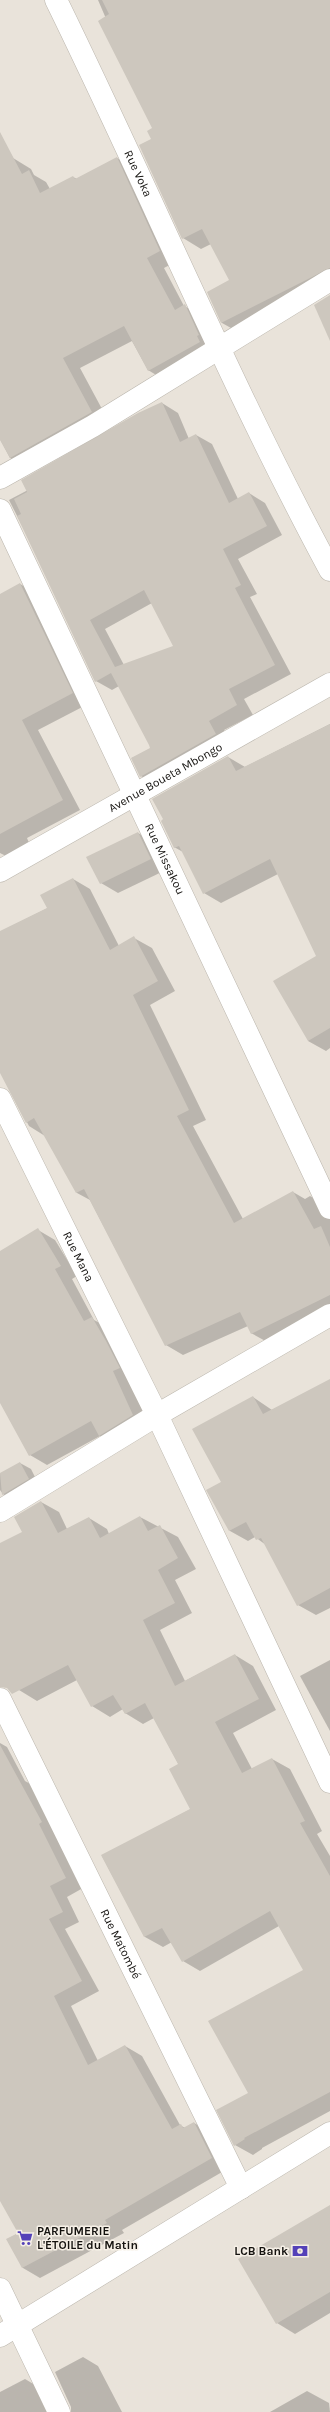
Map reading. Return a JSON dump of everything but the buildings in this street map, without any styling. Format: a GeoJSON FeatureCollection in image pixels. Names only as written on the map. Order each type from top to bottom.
{"type":"FeatureCollection","features":[{"type":"Feature","properties":{"kind":"street","name":"Rue Voka"},"geometry":{"type":"LineString","coordinates":[[56,0],[98,86],[218,348],[294,504],[330,570]]}},
{"type":"Feature","properties":{"kind":"street"},"geometry":{"type":"LineString","coordinates":[[0,478],[93,426],[330,280]]}},
{"type":"Feature","properties":{"kind":"street","name":"Rue Missakou"},"geometry":{"type":"LineString","coordinates":[[0,510],[330,1208]]}},
{"type":"Feature","properties":{"kind":"street","name":"Avenue Boueta Mbongo"},"geometry":{"type":"LineString","coordinates":[[0,871],[134,793],[330,684]]}},
{"type":"Feature","properties":{"kind":"street","name":"Rue Mana"},"geometry":{"type":"LineString","coordinates":[[0,1099],[157,1415],[330,1782]]}},
{"type":"Feature","properties":{"kind":"street"},"geometry":{"type":"LineString","coordinates":[[0,1511],[157,1415],[330,1314]]}},
{"type":"Feature","properties":{"kind":"street","name":"Rue Matombé"},"geometry":{"type":"LineString","coordinates":[[0,1699],[242,2188]]}},
{"type":"Feature","properties":{"kind":"street"},"geometry":{"type":"LineString","coordinates":[[8,2331],[330,2133]]}},
{"type":"Feature","properties":{"kind":"street"},"geometry":{"type":"LineString","coordinates":[[0,2289],[8,2331],[59,2412]]}},
{"type":"Feature","properties":{"kind":"place","name":"PARFUMERIE L'ÉTOILE du Matin"},"geometry":{"type":"Point","coordinates":[25,2238]}},
{"type":"Feature","properties":{"kind":"place","name":"LCB Bank"},"geometry":{"type":"Point","coordinates":[300,2251]}}]}
